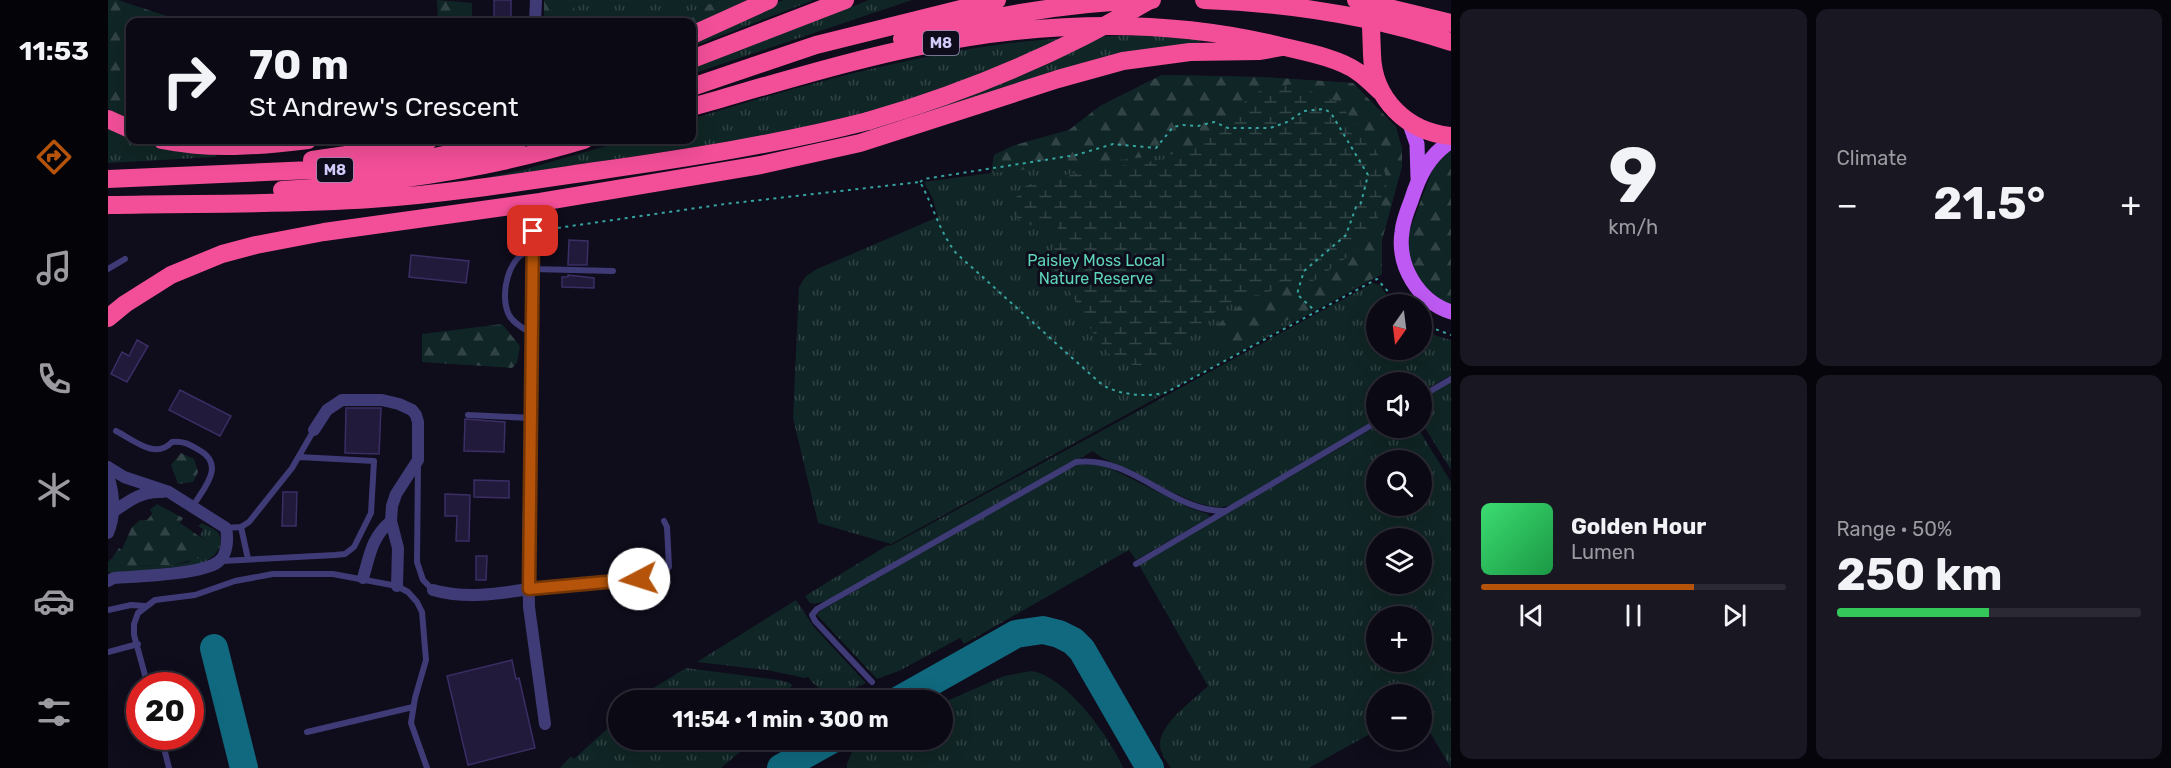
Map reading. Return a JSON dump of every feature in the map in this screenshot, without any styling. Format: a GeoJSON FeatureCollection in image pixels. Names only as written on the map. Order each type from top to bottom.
{"type":"FeatureCollection","features":[{"type":"Feature","properties":{"kind":"highway"},"geometry":{"type":"LineString","coordinates":[[696,33],[769,0]]}},
{"type":"Feature","properties":{"kind":"highway"},"geometry":{"type":"LineString","coordinates":[[696,57],[845,0]]}},
{"type":"Feature","properties":{"kind":"highway","name":"M8"},"geometry":{"type":"LineString","coordinates":[[696,86],[907,14],[956,0]]}},
{"type":"Feature","properties":{"kind":"highway","name":"M8"},"geometry":{"type":"LineString","coordinates":[[816,45],[997,0]]}},
{"type":"Feature","properties":{"kind":"highway","name":"M8"},"geometry":{"type":"LineString","coordinates":[[696,105],[805,67],[951,26],[1008,14],[1074,5],[1151,0]]}},
{"type":"Feature","properties":{"kind":"highway","name":"M8"},"geometry":{"type":"LineString","coordinates":[[108,203],[324,201],[442,192],[723,153],[868,121],[918,106],[989,80],[1106,26],[1151,0]]}},
{"type":"Feature","properties":{"kind":"highway"},"geometry":{"type":"LineString","coordinates":[[1204,0],[1277,5],[1339,15],[1397,26],[1451,42]]}},
{"type":"Feature","properties":{"kind":"highway"},"geometry":{"type":"LineString","coordinates":[[1356,0],[1451,23]]}},
{"type":"Feature","properties":{"kind":"highway"},"geometry":{"type":"LineString","coordinates":[[1370,0],[1372,54],[1375,76],[1382,93]]}},
{"type":"Feature","properties":{"kind":"highway","name":"M8"},"geometry":{"type":"LineString","coordinates":[[696,105],[887,54],[1002,33],[1130,27],[1210,33],[1282,47]]}},
{"type":"Feature","properties":{"kind":"highway"},"geometry":{"type":"LineString","coordinates":[[108,318],[124,304],[171,275],[222,254],[256,245],[324,232],[540,202],[810,156],[880,137],[1058,79],[1123,61],[1190,52],[1260,51],[1282,47],[1335,61],[1357,71],[1382,93],[1410,124],[1433,133],[1451,136]]}},
{"type":"Feature","properties":{"kind":"highway"},"geometry":{"type":"LineString","coordinates":[[108,118],[126,127]]}},
{"type":"Feature","properties":{"kind":"highway"},"geometry":{"type":"LineString","coordinates":[[188,144],[221,146],[264,144]]}},
{"type":"Feature","properties":{"kind":"highway","name":"M8"},"geometry":{"type":"LineString","coordinates":[[149,178],[324,159],[407,144]]}},
{"type":"Feature","properties":{"kind":"highway","name":"M8"},"geometry":{"type":"LineString","coordinates":[[108,179],[357,168],[415,161],[499,144]]}},
{"type":"Feature","properties":{"kind":"highway","name":"M8"},"geometry":{"type":"LineString","coordinates":[[108,203],[382,183],[478,167],[571,144]]}},
{"type":"Feature","properties":{"kind":"main road"},"geometry":{"type":"LineString","coordinates":[[1410,124],[1417,144],[1418,178]]}},
{"type":"Feature","properties":{"kind":"main road"},"geometry":{"type":"LineString","coordinates":[[1451,141],[1429,160],[1418,178],[1402,231],[1401,243],[1407,272],[1421,292],[1436,306],[1451,312]]}},
{"type":"Feature","properties":{"kind":"street"},"geometry":{"type":"LineString","coordinates":[[535,18],[536,0]]}},
{"type":"Feature","properties":{"kind":"street"},"geometry":{"type":"LineString","coordinates":[[533,231],[529,607],[545,724]]}},
{"type":"Feature","properties":{"kind":"street"},"geometry":{"type":"LineString","coordinates":[[314,430],[327,410],[342,400],[382,400],[399,404],[412,410],[416,415],[418,460],[396,494],[392,506],[391,521],[398,548],[398,586]]}},
{"type":"Feature","properties":{"kind":"street"},"geometry":{"type":"LineString","coordinates":[[108,467],[124,477],[169,492],[226,528],[228,536],[221,561],[205,569],[110,578]]}},
{"type":"Feature","properties":{"kind":"street"},"geometry":{"type":"LineString","coordinates":[[108,476],[113,497],[113,512],[108,533]]}},
{"type":"Feature","properties":{"kind":"street"},"geometry":{"type":"LineString","coordinates":[[113,512],[138,495],[150,492],[169,492]]}},
{"type":"Feature","properties":{"kind":"street"},"geometry":{"type":"LineString","coordinates":[[363,579],[374,540],[391,521]]}},
{"type":"Feature","properties":{"kind":"street"},"geometry":{"type":"LineString","coordinates":[[433,590],[464,595],[506,593],[529,589]]}},
{"type":"Feature","properties":{"kind":"lane"},"geometry":{"type":"LineString","coordinates":[[532,250],[519,256],[512,267],[505,290],[508,312],[514,322],[532,334]]}},
{"type":"Feature","properties":{"kind":"lane"},"geometry":{"type":"LineString","coordinates":[[108,268],[125,259]]}},
{"type":"Feature","properties":{"kind":"lane"},"geometry":{"type":"LineString","coordinates":[[532,270],[613,271]]}},
{"type":"Feature","properties":{"kind":"lane"},"geometry":{"type":"LineString","coordinates":[[1432,390],[1451,379]]}},
{"type":"Feature","properties":{"kind":"lane"},"geometry":{"type":"LineString","coordinates":[[468,415],[532,418]]}},
{"type":"Feature","properties":{"kind":"lane"},"geometry":{"type":"LineString","coordinates":[[1136,564],[1366,428]]}},
{"type":"Feature","properties":{"kind":"lane"},"geometry":{"type":"LineString","coordinates":[[226,528],[241,527],[249,522],[299,457],[314,430]]}},
{"type":"Feature","properties":{"kind":"lane"},"geometry":{"type":"LineString","coordinates":[[116,431],[152,450],[159,451],[172,442],[184,441],[208,455],[212,464],[212,472],[193,506]]}},
{"type":"Feature","properties":{"kind":"lane"},"geometry":{"type":"LineString","coordinates":[[221,561],[345,554],[354,547],[371,513],[374,461],[299,457]]}},
{"type":"Feature","properties":{"kind":"lane"},"geometry":{"type":"LineString","coordinates":[[418,460],[417,562],[423,580],[433,590]]}},
{"type":"Feature","properties":{"kind":"lane"},"geometry":{"type":"LineString","coordinates":[[872,682],[815,621],[812,615],[817,609],[1076,462],[1100,461],[1113,465],[1188,502],[1209,510],[1225,511]]}},
{"type":"Feature","properties":{"kind":"lane"},"geometry":{"type":"LineString","coordinates":[[529,589],[656,576],[669,567],[667,527],[664,521]]}},
{"type":"Feature","properties":{"kind":"lane"},"geometry":{"type":"LineString","coordinates":[[241,527],[248,559]]}},
{"type":"Feature","properties":{"kind":"lane"},"geometry":{"type":"LineString","coordinates":[[145,672],[134,635],[134,624],[138,613],[155,600],[164,597],[195,595],[235,581],[273,574],[333,574],[398,586],[413,597],[422,612],[426,660],[411,723],[427,768]]}},
{"type":"Feature","properties":{"kind":"lane"},"geometry":{"type":"LineString","coordinates":[[108,610],[131,605],[145,606]]}},
{"type":"Feature","properties":{"kind":"lane"},"geometry":{"type":"LineString","coordinates":[[108,652],[138,644]]}},
{"type":"Feature","properties":{"kind":"lane"},"geometry":{"type":"LineString","coordinates":[[307,732],[413,707]]}},
{"type":"Feature","properties":{"kind":"lane"},"geometry":{"type":"LineString","coordinates":[[164,750],[169,768]]}},
{"type":"Feature","properties":{"kind":"path"},"geometry":{"type":"LineString","coordinates":[[533,231],[725,204],[920,182],[924,179],[1076,155],[1113,144],[1156,148],[1173,127],[1183,124],[1198,126],[1214,122],[1228,128],[1270,128],[1287,122],[1304,111],[1323,109],[1331,113],[1368,175],[1361,202],[1356,207],[1346,235],[1304,271],[1297,294],[1316,312]]}},
{"type":"Feature","properties":{"kind":"path"},"geometry":{"type":"LineString","coordinates":[[920,182],[930,199],[938,223],[956,253],[1036,327],[1100,383],[1112,390],[1154,395],[1167,392],[1377,279],[1390,294]]}},
{"type":"Feature","properties":{"kind":"path"},"geometry":{"type":"LineString","coordinates":[[1432,328],[1451,335]]}},
{"type":"Feature","properties":{"kind":"green space"},"geometry":{"type":"Polygon","coordinates":[[[108,0],[118,0],[173,18],[126,18],[126,117],[108,109],[108,0]]]}},
{"type":"Feature","properties":{"kind":"green space"},"geometry":{"type":"Polygon","coordinates":[[[437,0],[472,3],[472,18],[438,18],[437,0]]]}},
{"type":"Feature","properties":{"kind":"green space"},"geometry":{"type":"Polygon","coordinates":[[[544,0],[719,0],[677,18],[544,18],[544,0]]]}},
{"type":"Feature","properties":{"kind":"green space"},"geometry":{"type":"Polygon","coordinates":[[[544,0],[574,0],[575,18],[544,18],[544,0]]]}},
{"type":"Feature","properties":{"kind":"green space"},"geometry":{"type":"Polygon","coordinates":[[[719,0],[746,0],[696,25],[696,18],[677,18],[719,0]]]}},
{"type":"Feature","properties":{"kind":"green space"},"geometry":{"type":"Polygon","coordinates":[[[783,0],[814,0],[696,45],[696,42],[783,0]]]}},
{"type":"Feature","properties":{"kind":"green space"},"geometry":{"type":"Polygon","coordinates":[[[869,0],[912,0],[696,73],[696,66],[869,0]]]}},
{"type":"Feature","properties":{"kind":"green space"},"geometry":{"type":"Polygon","coordinates":[[[1169,34],[1201,40],[1198,45],[872,133],[864,113],[755,138],[477,180],[526,169],[613,144],[696,144],[696,118],[809,85],[889,65],[1010,43],[1169,34]]]}},
{"type":"Feature","properties":{"kind":"green space","name":"Paisley Moss Local Nature Reserve"},"geometry":{"type":"Polygon","coordinates":[[[1162,75],[1262,77],[1353,83],[1396,127],[1402,149],[1402,166],[1382,240],[1382,274],[891,544],[818,523],[793,418],[799,287],[806,276],[817,269],[938,217],[933,199],[924,182],[991,173],[994,155],[1015,145],[1069,130],[1100,106],[1162,75]]]}},
{"type":"Feature","properties":{"kind":"green space"},"geometry":{"type":"Polygon","coordinates":[[[1162,75],[1262,77],[1353,83],[1396,127],[1402,149],[1402,166],[1382,240],[1382,274],[1232,347],[1216,326],[1269,280],[1222,149],[992,173],[994,155],[1015,145],[1069,130],[1100,106],[1162,75]]]}},
{"type":"Feature","properties":{"kind":"green space"},"geometry":{"type":"Polygon","coordinates":[[[1292,84],[1338,102],[1374,147],[1383,164],[1387,184],[1377,221],[1350,255],[1315,280],[1295,281],[1271,291],[1222,305],[1181,346],[1147,365],[1133,365],[1111,356],[1092,331],[1069,290],[1048,272],[1046,264],[1057,238],[1058,226],[1033,226],[1023,222],[1013,213],[1015,199],[1023,187],[1045,178],[1172,158],[1222,129],[1240,110],[1247,98],[1264,89],[1292,84]]]}},
{"type":"Feature","properties":{"kind":"green space"},"geometry":{"type":"Polygon","coordinates":[[[108,127],[126,135],[126,144],[147,144],[216,153],[216,157],[108,163],[108,127]]]}},
{"type":"Feature","properties":{"kind":"green space"},"geometry":{"type":"Polygon","coordinates":[[[1451,147],[1451,306],[1449,307],[1417,280],[1409,259],[1409,232],[1433,168],[1451,147]]]}},
{"type":"Feature","properties":{"kind":"green space"},"geometry":{"type":"Polygon","coordinates":[[[1373,283],[1380,285],[1386,294],[1366,294],[1366,360],[1432,360],[1432,334],[1451,340],[1451,375],[1432,386],[1432,372],[1366,372],[1366,425],[1233,504],[1218,507],[1193,501],[1093,451],[826,601],[814,604],[810,603],[805,596],[888,545],[890,546],[1373,283]]]}},
{"type":"Feature","properties":{"kind":"green space"},"geometry":{"type":"Polygon","coordinates":[[[502,324],[520,346],[517,363],[512,368],[422,362],[422,334],[502,324]]]}},
{"type":"Feature","properties":{"kind":"green space"},"geometry":{"type":"Polygon","coordinates":[[[1451,382],[1451,470],[1431,438],[1432,393],[1451,382]]]}},
{"type":"Feature","properties":{"kind":"green space"},"geometry":{"type":"Polygon","coordinates":[[[1366,432],[1366,438],[1424,438],[1431,450],[1366,450],[1366,516],[1432,516],[1432,451],[1451,482],[1451,768],[1432,736],[1432,684],[1366,684],[1366,736],[1309,768],[1171,768],[1160,747],[1164,731],[1177,714],[1208,686],[1139,565],[1366,432]]]}},
{"type":"Feature","properties":{"kind":"green space"},"geometry":{"type":"Polygon","coordinates":[[[181,453],[194,459],[198,472],[193,482],[178,484],[171,465],[181,453]]]}},
{"type":"Feature","properties":{"kind":"green space"},"geometry":{"type":"Polygon","coordinates":[[[1094,464],[1108,467],[1190,508],[1208,514],[1210,517],[1136,560],[1129,550],[964,644],[960,638],[899,671],[877,679],[817,615],[820,611],[1060,473],[1077,465],[1094,464]]]}},
{"type":"Feature","properties":{"kind":"green space"},"geometry":{"type":"Polygon","coordinates":[[[157,504],[183,518],[180,523],[209,543],[210,550],[199,558],[173,565],[122,566],[112,558],[119,548],[122,549],[132,527],[140,520],[144,521],[149,518],[152,513],[150,510],[157,504]]]}},
{"type":"Feature","properties":{"kind":"green space"},"geometry":{"type":"Polygon","coordinates":[[[202,523],[218,532],[221,544],[216,553],[199,565],[108,572],[108,562],[112,558],[122,566],[173,565],[189,562],[209,543],[200,536],[203,529],[198,526],[202,523]]]}},
{"type":"Feature","properties":{"kind":"green space"},"geometry":{"type":"Polygon","coordinates":[[[796,600],[814,627],[866,683],[849,690],[821,690],[808,677],[697,662],[796,600]]]}},
{"type":"Feature","properties":{"kind":"green space"},"geometry":{"type":"Polygon","coordinates":[[[686,668],[779,680],[793,686],[786,690],[650,690],[686,668]]]}},
{"type":"Feature","properties":{"kind":"green space"},"geometry":{"type":"Polygon","coordinates":[[[1031,671],[1044,675],[1058,684],[1098,725],[1123,768],[847,768],[853,750],[953,750],[953,698],[1004,676],[1031,671]]]}},
{"type":"Feature","properties":{"kind":"green space"},"geometry":{"type":"Polygon","coordinates":[[[608,728],[608,750],[742,750],[721,768],[560,768],[571,756],[574,759],[608,728]]]}},
{"type":"Feature","properties":{"kind":"building"},"geometry":{"type":"Polygon","coordinates":[[[494,0],[511,0],[511,18],[494,18],[494,0]]]}},
{"type":"Feature","properties":{"kind":"building"},"geometry":{"type":"Polygon","coordinates":[[[569,240],[588,241],[587,265],[568,265],[569,240]]]}},
{"type":"Feature","properties":{"kind":"building"},"geometry":{"type":"Polygon","coordinates":[[[411,255],[469,261],[466,283],[409,277],[411,255]]]}},
{"type":"Feature","properties":{"kind":"building"},"geometry":{"type":"Polygon","coordinates":[[[568,275],[594,278],[594,288],[562,287],[562,277],[568,277],[568,275]]]}},
{"type":"Feature","properties":{"kind":"building"},"geometry":{"type":"Polygon","coordinates":[[[137,340],[148,346],[127,382],[111,374],[122,352],[129,356],[137,340]]]}},
{"type":"Feature","properties":{"kind":"building"},"geometry":{"type":"Polygon","coordinates":[[[180,390],[231,416],[220,436],[169,410],[180,390]]]}},
{"type":"Feature","properties":{"kind":"building"},"geometry":{"type":"Polygon","coordinates":[[[346,408],[381,408],[379,454],[345,453],[346,408]]]}},
{"type":"Feature","properties":{"kind":"building"},"geometry":{"type":"Polygon","coordinates":[[[465,419],[505,422],[504,452],[464,451],[465,419]]]}},
{"type":"Feature","properties":{"kind":"building"},"geometry":{"type":"Polygon","coordinates":[[[474,480],[509,481],[509,498],[474,497],[474,480]]]}},
{"type":"Feature","properties":{"kind":"building"},"geometry":{"type":"Polygon","coordinates":[[[283,492],[297,492],[296,526],[282,526],[283,492]]]}},
{"type":"Feature","properties":{"kind":"building"},"geometry":{"type":"Polygon","coordinates":[[[445,494],[470,495],[469,541],[456,541],[457,516],[445,516],[445,494]]]}},
{"type":"Feature","properties":{"kind":"building"},"geometry":{"type":"Polygon","coordinates":[[[476,556],[487,556],[486,580],[476,580],[476,556]]]}},
{"type":"Feature","properties":{"kind":"building"},"geometry":{"type":"Polygon","coordinates":[[[512,660],[516,679],[519,678],[535,748],[468,765],[447,676],[512,660]]]}},
{"type":"Feature","properties":{"kind":"taxiway"},"geometry":{"type":"LineString","coordinates":[[917,690],[1016,634],[1043,630],[1059,634],[1073,641],[1082,650],[1150,768]]}},
{"type":"Feature","properties":{"kind":"taxiway"},"geometry":{"type":"LineString","coordinates":[[214,648],[244,768]]}},
{"type":"Feature","properties":{"kind":"taxiway"},"geometry":{"type":"LineString","coordinates":[[781,768],[813,750]]}},
{"type":"Feature","properties":{"kind":"route"},"geometry":{"type":"LineString","coordinates":[[533,231],[529,589],[639,579]]}}]}
